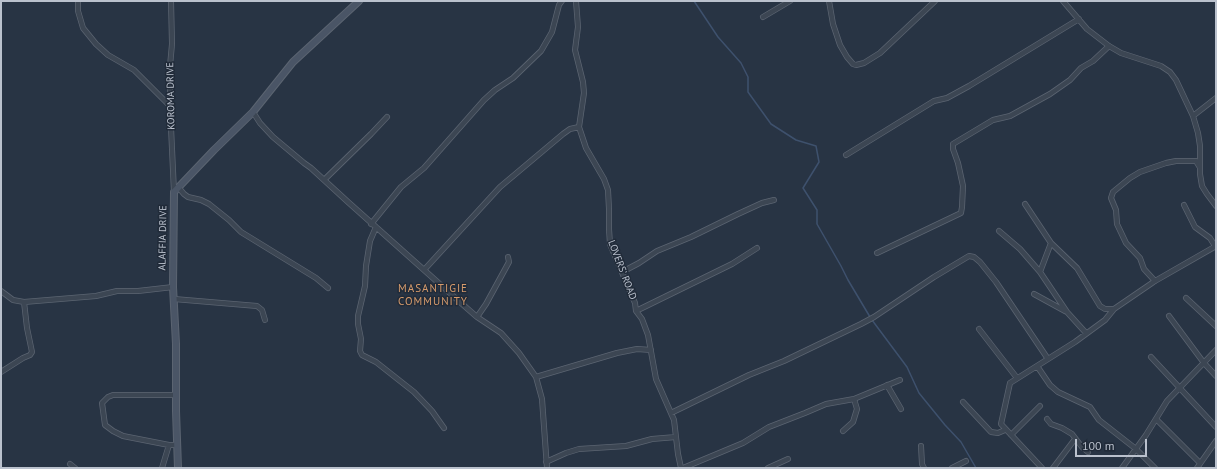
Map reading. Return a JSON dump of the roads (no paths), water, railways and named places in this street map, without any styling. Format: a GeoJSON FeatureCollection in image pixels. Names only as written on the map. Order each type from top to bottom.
{"type":"FeatureCollection","features":[{"type":"Feature","properties":{"kind":"street"},"geometry":{"type":"LineString","coordinates":[[78,1],[78,11],[83,28],[96,44],[108,55],[134,70],[170,106]]}},
{"type":"Feature","properties":{"kind":"street","name":"KOROMA DRIVE"},"geometry":{"type":"LineString","coordinates":[[172,1],[170,106],[176,189]]}},
{"type":"Feature","properties":{"kind":"street"},"geometry":{"type":"LineString","coordinates":[[328,288],[316,278],[241,232],[209,204],[201,200],[188,197],[176,189],[254,112],[293,62],[359,1]]}},
{"type":"Feature","properties":{"kind":"street"},"geometry":{"type":"LineString","coordinates":[[444,428],[432,411],[414,392],[379,364],[362,355],[360,351],[361,338],[358,316],[365,286],[366,266],[374,225],[401,187],[424,168],[484,100],[495,90],[513,78],[541,51],[552,32],[559,5],[562,1]]}},
{"type":"Feature","properties":{"kind":"street","name":"LOVERS' ROAD"},"geometry":{"type":"LineString","coordinates":[[576,1],[578,27],[575,50],[583,82],[584,93],[579,127],[586,148],[604,179],[608,190],[609,237],[635,303],[636,310],[646,330],[656,379],[674,420],[678,454],[682,468]]}},
{"type":"Feature","properties":{"kind":"street"},"geometry":{"type":"LineString","coordinates":[[763,17],[790,1]]}},
{"type":"Feature","properties":{"kind":"street"},"geometry":{"type":"LineString","coordinates":[[829,1],[833,24],[840,45],[847,57],[853,64],[856,65],[864,63],[880,53],[935,1]]}},
{"type":"Feature","properties":{"kind":"street"},"geometry":{"type":"LineString","coordinates":[[1063,1],[1086,29],[1110,46],[1121,53],[1161,66],[1170,72],[1176,80],[1192,116],[1199,139],[1199,166],[1204,190],[1216,206]]}},
{"type":"Feature","properties":{"kind":"street"},"geometry":{"type":"LineString","coordinates":[[846,155],[934,101],[946,98],[969,86],[1079,20]]}},
{"type":"Feature","properties":{"kind":"street"},"geometry":{"type":"LineString","coordinates":[[877,253],[961,213],[962,186],[953,144],[993,120],[1010,116],[1050,94],[1070,80],[1081,68],[1093,61],[1110,46]]}},
{"type":"Feature","properties":{"kind":"street"},"geometry":{"type":"LineString","coordinates":[[1192,116],[1216,98]]}},
{"type":"Feature","properties":{"kind":"street"},"geometry":{"type":"LineString","coordinates":[[254,112],[260,123],[273,137],[311,168],[477,317],[501,333],[519,353],[536,377],[542,398],[547,468]]}},
{"type":"Feature","properties":{"kind":"street"},"geometry":{"type":"LineString","coordinates":[[324,180],[387,117]]}},
{"type":"Feature","properties":{"kind":"street"},"geometry":{"type":"LineString","coordinates":[[424,270],[500,187],[563,134],[570,129],[579,127]]}},
{"type":"Feature","properties":{"kind":"street"},"geometry":{"type":"LineString","coordinates":[[1155,281],[1144,269],[1140,258],[1126,243],[1117,224],[1116,210],[1111,198],[1112,192],[1140,172],[1166,163],[1176,161],[1196,161],[1199,166]]}},
{"type":"Feature","properties":{"kind":"street","name":"ALAFFIA DRIVE"},"geometry":{"type":"LineString","coordinates":[[176,189],[173,287],[176,344],[178,468]]}},
{"type":"Feature","properties":{"kind":"street"},"geometry":{"type":"LineString","coordinates":[[622,272],[658,251],[762,203],[774,200]]}},
{"type":"Feature","properties":{"kind":"street"},"geometry":{"type":"LineString","coordinates":[[1025,204],[1051,243],[1077,268],[1100,306],[1106,309],[1114,308]]}},
{"type":"Feature","properties":{"kind":"street"},"geometry":{"type":"LineString","coordinates":[[1042,468],[1004,430],[1000,424],[1010,383],[1075,342],[1105,320],[1114,308],[1155,281],[1215,246],[1210,238],[1195,227],[1184,205]]}},
{"type":"Feature","properties":{"kind":"street"},"geometry":{"type":"LineString","coordinates":[[999,231],[1020,250],[1040,272],[1067,312],[1086,333]]}},
{"type":"Feature","properties":{"kind":"street"},"geometry":{"type":"LineString","coordinates":[[1040,272],[1051,243]]}},
{"type":"Feature","properties":{"kind":"street"},"geometry":{"type":"LineString","coordinates":[[636,310],[732,264],[757,248]]}},
{"type":"Feature","properties":{"kind":"street"},"geometry":{"type":"LineString","coordinates":[[671,413],[749,375],[784,361],[861,324],[934,277],[970,256],[974,257],[980,262],[996,282],[1048,359]]}},
{"type":"Feature","properties":{"kind":"street"},"geometry":{"type":"LineString","coordinates":[[477,317],[486,304],[509,262],[508,257]]}},
{"type":"Feature","properties":{"kind":"street"},"geometry":{"type":"LineString","coordinates":[[1,291],[13,300],[24,302],[96,296],[117,291],[138,291],[173,287]]}},
{"type":"Feature","properties":{"kind":"street"},"geometry":{"type":"LineString","coordinates":[[1034,294],[1067,312]]}},
{"type":"Feature","properties":{"kind":"street"},"geometry":{"type":"LineString","coordinates":[[1186,298],[1216,326]]}},
{"type":"Feature","properties":{"kind":"street"},"geometry":{"type":"LineString","coordinates":[[174,299],[257,306],[262,310],[265,320]]}},
{"type":"Feature","properties":{"kind":"street"},"geometry":{"type":"LineString","coordinates":[[1,372],[30,355],[32,352],[28,340],[24,302]]}},
{"type":"Feature","properties":{"kind":"street"},"geometry":{"type":"LineString","coordinates":[[1169,316],[1204,363],[1216,376]]}},
{"type":"Feature","properties":{"kind":"street"},"geometry":{"type":"LineString","coordinates":[[979,329],[1017,378]]}},
{"type":"Feature","properties":{"kind":"street"},"geometry":{"type":"LineString","coordinates":[[536,377],[618,353],[637,349],[651,350]]}},
{"type":"Feature","properties":{"kind":"street"},"geometry":{"type":"LineString","coordinates":[[1122,468],[1168,401],[1216,350]]}},
{"type":"Feature","properties":{"kind":"street"},"geometry":{"type":"LineString","coordinates":[[1151,357],[1216,427]]}},
{"type":"Feature","properties":{"kind":"street"},"geometry":{"type":"LineString","coordinates":[[1037,366],[1058,392],[1090,407],[1099,420],[1136,449],[1155,468]]}},
{"type":"Feature","properties":{"kind":"street"},"geometry":{"type":"LineString","coordinates":[[682,468],[743,443],[769,427],[805,412],[826,404],[854,399],[900,380]]}},
{"type":"Feature","properties":{"kind":"street"},"geometry":{"type":"LineString","coordinates":[[887,385],[901,409]]}},
{"type":"Feature","properties":{"kind":"street"},"geometry":{"type":"LineString","coordinates":[[176,395],[113,395],[108,397],[102,403],[105,425],[112,431],[123,436],[170,445],[178,445]]}},
{"type":"Feature","properties":{"kind":"street"},"geometry":{"type":"LineString","coordinates":[[842,431],[853,422],[857,406],[854,399]]}},
{"type":"Feature","properties":{"kind":"street"},"geometry":{"type":"LineString","coordinates":[[963,402],[991,432],[998,433],[1004,430]]}},
{"type":"Feature","properties":{"kind":"street"},"geometry":{"type":"LineString","coordinates":[[1010,435],[1040,406]]}},
{"type":"Feature","properties":{"kind":"street"},"geometry":{"type":"LineString","coordinates":[[1047,419],[1052,424],[1072,434],[1088,452]]}},
{"type":"Feature","properties":{"kind":"street"},"geometry":{"type":"LineString","coordinates":[[1156,419],[1200,463]]}},
{"type":"Feature","properties":{"kind":"street"},"geometry":{"type":"LineString","coordinates":[[546,462],[579,449],[626,446],[652,439],[676,437]]}},
{"type":"Feature","properties":{"kind":"street"},"geometry":{"type":"LineString","coordinates":[[1053,468],[1075,439]]}},
{"type":"Feature","properties":{"kind":"street"},"geometry":{"type":"LineString","coordinates":[[1197,468],[1216,441]]}},
{"type":"Feature","properties":{"kind":"street"},"geometry":{"type":"LineString","coordinates":[[162,468],[170,445]]}},
{"type":"Feature","properties":{"kind":"street"},"geometry":{"type":"LineString","coordinates":[[921,446],[922,464],[924,468]]}},
{"type":"Feature","properties":{"kind":"street"},"geometry":{"type":"LineString","coordinates":[[768,468],[788,459]]}},
{"type":"Feature","properties":{"kind":"street"},"geometry":{"type":"LineString","coordinates":[[952,468],[966,461]]}},
{"type":"Feature","properties":{"kind":"street"},"geometry":{"type":"LineString","coordinates":[[70,464],[75,468]]}},
{"type":"Feature","properties":{"kind":"waterway"},"geometry":{"type":"LineString","coordinates":[[694,1],[718,37],[741,63],[748,77],[748,92],[771,124],[796,140],[816,146],[819,162],[803,188],[817,210],[817,224],[870,317]]}},
{"type":"Feature","properties":{"kind":"waterway"},"geometry":{"type":"LineString","coordinates":[[872,320],[907,367],[919,393],[961,442],[976,468]]}},
{"type":"Feature","properties":{"kind":"district","name":"MASANTIGIE COMMUNITY"},"geometry":{"type":"Point","coordinates":[433,295]}}]}
